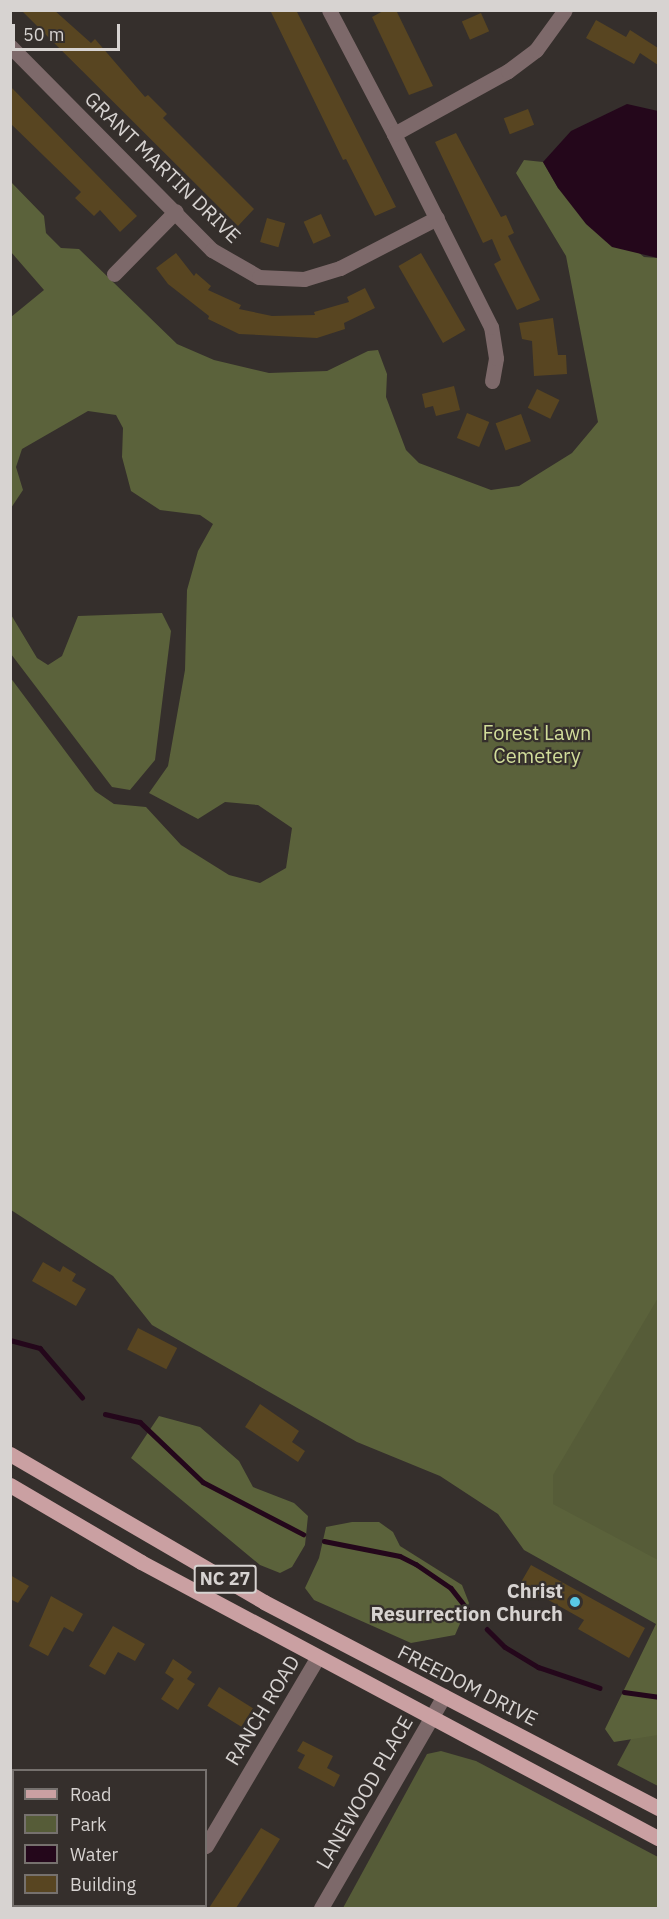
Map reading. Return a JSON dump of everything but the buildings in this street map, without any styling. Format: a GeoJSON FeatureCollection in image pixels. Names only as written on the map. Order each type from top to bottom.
{"type":"FeatureCollection","features":[{"type":"Feature","properties":{"kind":"main road","name":"FREEDOM DRIVE"},"geometry":{"type":"LineString","coordinates":[[10,1454],[264,1602],[658,1808]]}},
{"type":"Feature","properties":{"kind":"main road","name":"NC 27"},"geometry":{"type":"LineString","coordinates":[[12,1491],[317,1658],[658,1839]]}},
{"type":"Feature","properties":{"kind":"street"},"geometry":{"type":"LineString","coordinates":[[329,10],[491,327],[496,358],[492,381]]}},
{"type":"Feature","properties":{"kind":"street"},"geometry":{"type":"LineString","coordinates":[[394,134],[508,71],[536,50],[565,10]]}},
{"type":"Feature","properties":{"kind":"street","name":"GRANT MARTIN DRIVE"},"geometry":{"type":"LineString","coordinates":[[10,46],[212,250],[259,277],[279,281],[304,279],[340,268],[436,218]]}},
{"type":"Feature","properties":{"kind":"street"},"geometry":{"type":"LineString","coordinates":[[114,274],[176,212]]}},
{"type":"Feature","properties":{"kind":"street","name":"RANCH ROAD"},"geometry":{"type":"LineString","coordinates":[[207,1844],[317,1658]]}},
{"type":"Feature","properties":{"kind":"street","name":"LANEWOOD PLACE"},"geometry":{"type":"LineString","coordinates":[[321,1908],[444,1696]]}},
{"type":"Feature","properties":{"kind":"green space","name":"Forest Lawn Cemetery"},"geometry":{"type":"Polygon","coordinates":[[[524,160],[543,162],[558,188],[644,257],[658,258],[658,1298],[553,1475],[553,1504],[658,1560],[658,1735],[614,1742],[605,1729],[656,1624],[524,1550],[498,1514],[440,1476],[357,1442],[152,1325],[113,1276],[11,1210],[10,677],[95,791],[114,804],[146,807],[181,845],[229,875],[260,883],[286,868],[292,828],[258,805],[225,802],[198,819],[149,793],[168,766],[185,670],[187,590],[198,551],[213,524],[200,515],[160,510],[131,491],[122,457],[123,428],[116,415],[88,411],[22,449],[16,467],[23,490],[11,508],[11,317],[44,290],[11,252],[11,182],[44,216],[46,233],[61,248],[79,249],[177,344],[214,360],[269,373],[327,371],[368,351],[378,350],[387,374],[386,397],[406,450],[419,463],[491,490],[519,486],[572,453],[598,422],[566,256],[516,173],[524,160]]]}},
{"type":"Feature","properties":{"kind":"green space"},"geometry":{"type":"Polygon","coordinates":[[[10,613],[37,658],[48,665],[62,656],[78,616],[162,613],[171,631],[155,760],[130,790],[112,787],[11,654],[10,613]]]}},
{"type":"Feature","properties":{"kind":"green space"},"geometry":{"type":"Polygon","coordinates":[[[658,1246],[658,1599],[496,1505],[658,1246]]]}},
{"type":"Feature","properties":{"kind":"green space"},"geometry":{"type":"Polygon","coordinates":[[[159,1416],[200,1427],[239,1461],[253,1487],[294,1503],[308,1516],[305,1545],[292,1567],[280,1573],[260,1565],[131,1458],[159,1416]]]}},
{"type":"Feature","properties":{"kind":"green space"},"geometry":{"type":"Polygon","coordinates":[[[352,1522],[379,1522],[393,1532],[400,1546],[462,1585],[469,1603],[455,1635],[411,1643],[314,1600],[305,1588],[319,1558],[326,1527],[352,1522]]]}},
{"type":"Feature","properties":{"kind":"green space"},"geometry":{"type":"Polygon","coordinates":[[[658,1689],[658,1786],[617,1765],[658,1689]]]}},
{"type":"Feature","properties":{"kind":"green space"},"geometry":{"type":"Polygon","coordinates":[[[441,1751],[476,1761],[658,1857],[658,1908],[343,1908],[427,1754],[441,1751]]]}},
{"type":"Feature","properties":{"kind":"water"},"geometry":{"type":"Polygon","coordinates":[[[627,104],[658,111],[658,258],[612,247],[586,224],[558,188],[543,162],[571,131],[627,104]]]}},
{"type":"Feature","properties":{"kind":"waterway"},"geometry":{"type":"LineString","coordinates":[[10,1340],[40,1348],[82,1397]]}},
{"type":"Feature","properties":{"kind":"waterway"},"geometry":{"type":"LineString","coordinates":[[105,1414],[140,1422],[203,1482],[303,1534]]}},
{"type":"Feature","properties":{"kind":"waterway"},"geometry":{"type":"LineString","coordinates":[[324,1541],[400,1556],[451,1588],[470,1612]]}},
{"type":"Feature","properties":{"kind":"waterway"},"geometry":{"type":"LineString","coordinates":[[487,1629],[505,1647],[538,1667],[600,1688]]}},
{"type":"Feature","properties":{"kind":"waterway"},"geometry":{"type":"LineString","coordinates":[[624,1692],[658,1697]]}},
{"type":"Feature","properties":{"kind":"place","name":"Christ Resurrection Church"},"geometry":{"type":"Point","coordinates":[575,1602]}}]}
